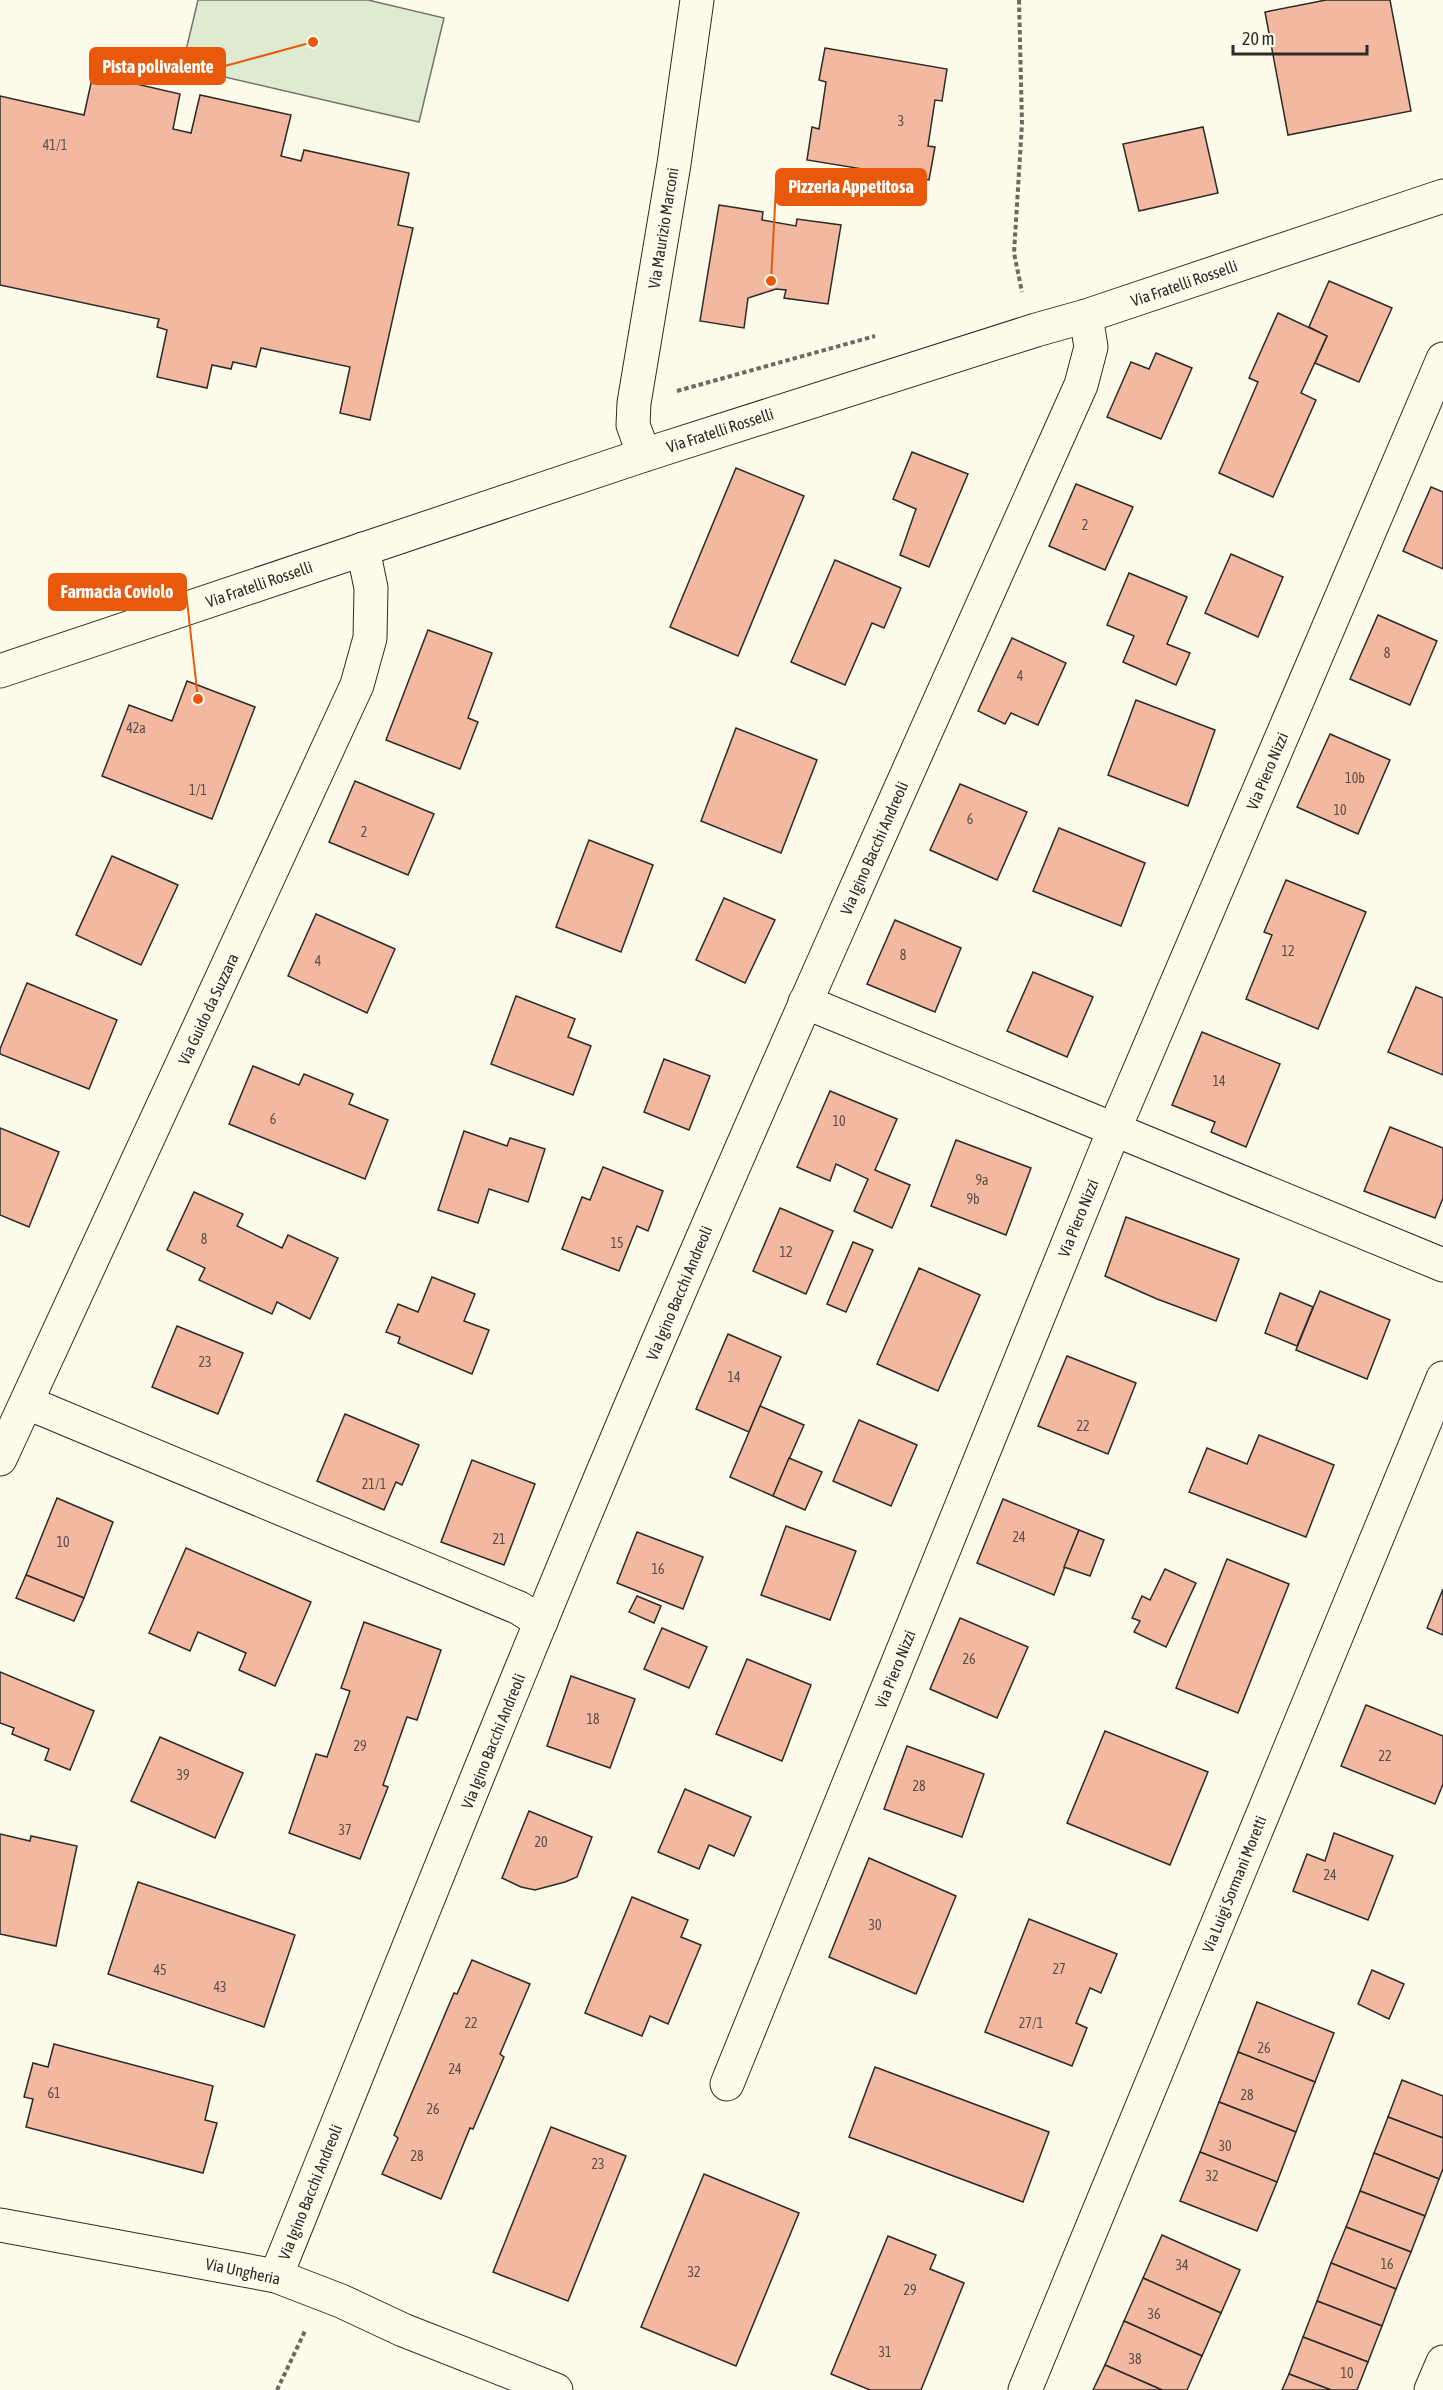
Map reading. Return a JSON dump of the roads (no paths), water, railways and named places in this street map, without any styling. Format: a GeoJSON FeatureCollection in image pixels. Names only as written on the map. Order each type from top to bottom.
{"type":"FeatureCollection","features":[{"type":"Feature","properties":{"kind":"street","name":"Via Maurizio Marconi"},"geometry":{"type":"LineString","coordinates":[[644,455],[633,425],[634,403],[674,164],[697,0]]}},
{"type":"Feature","properties":{"kind":"street","name":"Via Fratelli Rosselli"},"geometry":{"type":"LineString","coordinates":[[0,671],[644,455],[1086,316],[1443,196]]}},
{"type":"Feature","properties":{"kind":"street","name":"Via Igino Bacchi Andreoli"},"geometry":{"type":"LineString","coordinates":[[276,2276],[541,1622],[662,1333],[805,1002],[1081,386],[1091,347],[1086,316]]}},
{"type":"Feature","properties":{"kind":"street","name":"Via Piero Nizzi"},"geometry":{"type":"LineString","coordinates":[[727,2084],[1114,1130],[1443,359]]}},
{"type":"Feature","properties":{"kind":"street","name":"Via Guido da Suzzara"},"geometry":{"type":"LineString","coordinates":[[0,1459],[28,1403],[357,685],[370,638],[372,588],[363,549]]}},
{"type":"Feature","properties":{"kind":"street"},"geometry":{"type":"LineString","coordinates":[[805,1002],[1443,1265]]}},
{"type":"Feature","properties":{"kind":"street","name":"Via Luigi Sormani Moretti"},"geometry":{"type":"LineString","coordinates":[[1025,2390],[1443,1378]]}},
{"type":"Feature","properties":{"kind":"street"},"geometry":{"type":"LineString","coordinates":[[28,1403],[519,1608],[541,1622]]}},
{"type":"Feature","properties":{"kind":"street","name":"Via Ungheria"},"geometry":{"type":"LineString","coordinates":[[0,2225],[276,2276],[341,2301],[403,2330],[556,2390]]}},
{"type":"Feature","properties":{"kind":"street","name":"Via Ungheria"},"geometry":{"type":"LineString","coordinates":[[110,2247],[315,2309],[403,2330]]}},
{"type":"Feature","properties":{"kind":"street"},"geometry":{"type":"LineString","coordinates":[[1431,2390],[1443,2362]]}},
{"type":"Feature","properties":{"kind":"place","name":"Pista polivalente"},"geometry":{"type":"Point","coordinates":[313,42]}},
{"type":"Feature","properties":{"kind":"place","name":"Pizzeria Appetitosa"},"geometry":{"type":"Point","coordinates":[771,281]}},
{"type":"Feature","properties":{"kind":"place","name":"Farmacia Coviolo"},"geometry":{"type":"Point","coordinates":[198,699]}}]}
